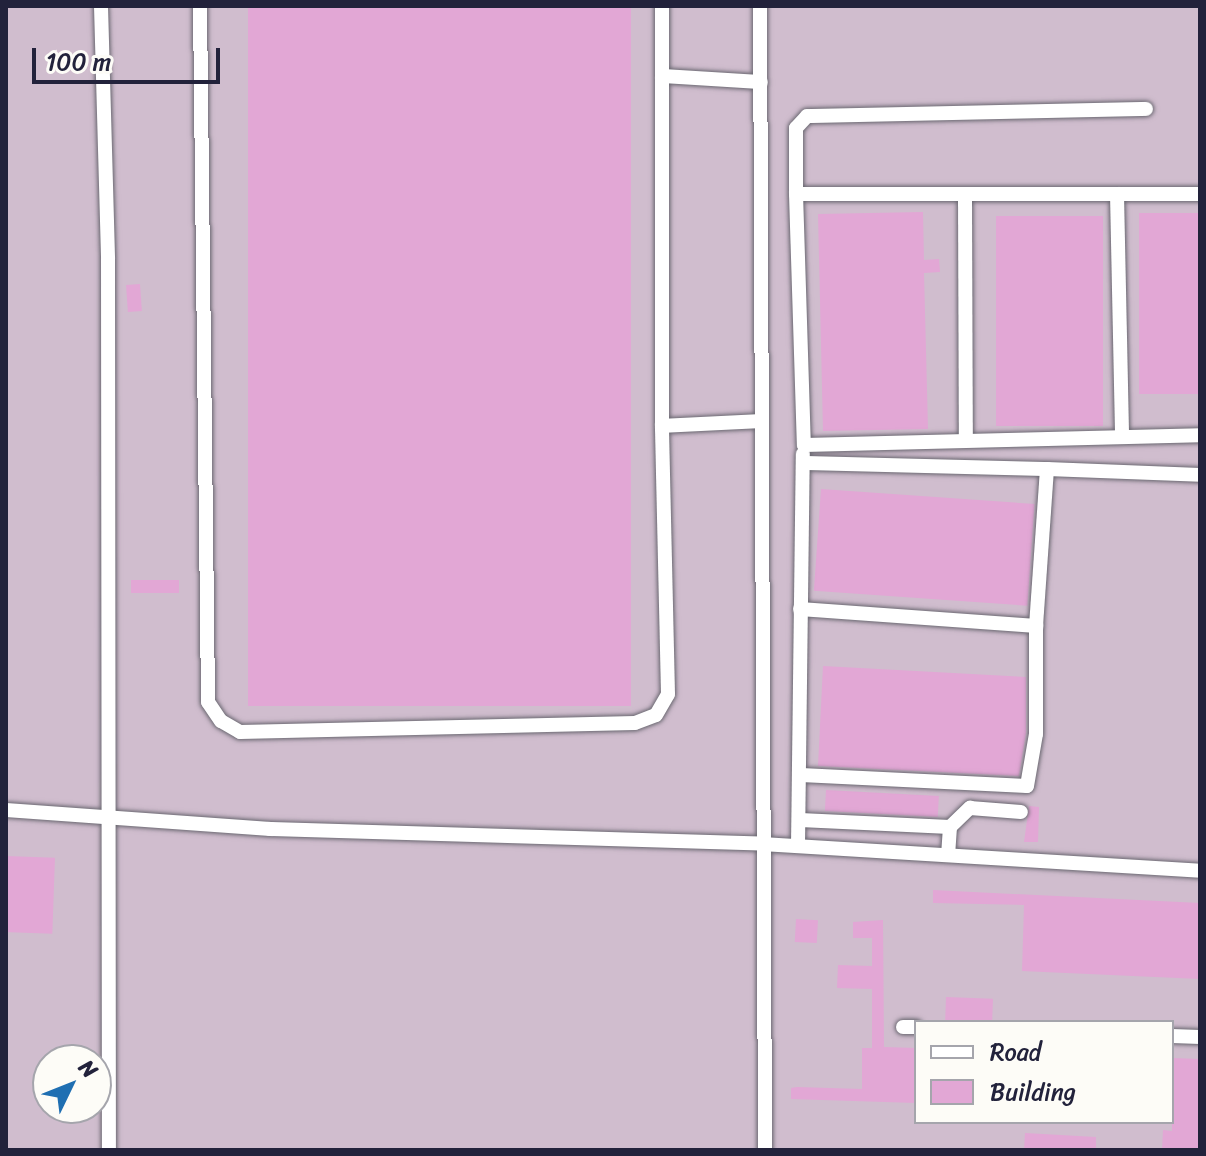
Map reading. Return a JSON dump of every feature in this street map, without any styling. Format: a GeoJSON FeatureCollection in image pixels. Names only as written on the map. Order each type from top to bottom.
{"type":"FeatureCollection","features":[{"type":"Feature","properties":{"kind":"lane"},"geometry":{"type":"LineString","coordinates":[[101,6],[108,259],[105,819],[109,1150]]}},
{"type":"Feature","properties":{"kind":"lane"},"geometry":{"type":"LineString","coordinates":[[200,6],[208,702],[221,721],[240,732],[635,723],[656,715],[668,694],[662,426],[662,6]]}},
{"type":"Feature","properties":{"kind":"lane"},"geometry":{"type":"LineString","coordinates":[[760,6],[765,1150]]}},
{"type":"Feature","properties":{"kind":"lane"},"geometry":{"type":"LineString","coordinates":[[662,76],[761,82]]}},
{"type":"Feature","properties":{"kind":"lane"},"geometry":{"type":"LineString","coordinates":[[798,846],[804,445],[796,128],[807,116],[1146,109]]}},
{"type":"Feature","properties":{"kind":"lane"},"geometry":{"type":"LineString","coordinates":[[796,194],[965,197],[1200,194]]}},
{"type":"Feature","properties":{"kind":"lane"},"geometry":{"type":"LineString","coordinates":[[1117,194],[1122,435]]}},
{"type":"Feature","properties":{"kind":"lane"},"geometry":{"type":"LineString","coordinates":[[965,197],[966,438]]}},
{"type":"Feature","properties":{"kind":"lane"},"geometry":{"type":"LineString","coordinates":[[662,426],[760,421]]}},
{"type":"Feature","properties":{"kind":"lane"},"geometry":{"type":"LineString","coordinates":[[804,445],[966,438],[1200,435]]}},
{"type":"Feature","properties":{"kind":"lane"},"geometry":{"type":"LineString","coordinates":[[803,463],[1200,475]]}},
{"type":"Feature","properties":{"kind":"lane"},"geometry":{"type":"LineString","coordinates":[[801,775],[1027,786],[1036,734],[1036,626],[1047,469]]}},
{"type":"Feature","properties":{"kind":"lane"},"geometry":{"type":"LineString","coordinates":[[800,609],[1036,626]]}},
{"type":"Feature","properties":{"kind":"lane"},"geometry":{"type":"LineString","coordinates":[[948,854],[950,827],[970,808],[1021,812]]}},
{"type":"Feature","properties":{"kind":"lane"},"geometry":{"type":"LineString","coordinates":[[6,810],[270,829],[442,831],[606,843],[762,844],[1200,871]]}},
{"type":"Feature","properties":{"kind":"lane"},"geometry":{"type":"LineString","coordinates":[[800,820],[950,827]]}},
{"type":"Feature","properties":{"kind":"lane"},"geometry":{"type":"LineString","coordinates":[[1174,1036],[1200,1037]]}},
{"type":"Feature","properties":{"kind":"shaded area"},"geometry":{"type":"Polygon","coordinates":[[[6,6],[1200,6],[1200,1150],[6,1150],[6,6]]]}},
{"type":"Feature","properties":{"kind":"building"},"geometry":{"type":"Polygon","coordinates":[[[248,6],[631,6],[631,706],[248,706],[248,6]]]}},
{"type":"Feature","properties":{"kind":"building"},"geometry":{"type":"Polygon","coordinates":[[[923,212],[924,260],[939,259],[940,272],[924,273],[928,429],[823,431],[818,214],[923,212]]]}},
{"type":"Feature","properties":{"kind":"building"},"geometry":{"type":"Polygon","coordinates":[[[1139,213],[1200,213],[1200,394],[1139,394],[1139,213]]]}},
{"type":"Feature","properties":{"kind":"building"},"geometry":{"type":"Polygon","coordinates":[[[996,216],[1103,216],[1103,426],[996,426],[996,216]]]}},
{"type":"Feature","properties":{"kind":"building"},"geometry":{"type":"Polygon","coordinates":[[[140,284],[142,311],[128,312],[126,285],[140,284]]]}},
{"type":"Feature","properties":{"kind":"building"},"geometry":{"type":"Polygon","coordinates":[[[821,489],[1034,504],[1027,606],[814,591],[821,489]]]}},
{"type":"Feature","properties":{"kind":"building"},"geometry":{"type":"Polygon","coordinates":[[[131,580],[179,580],[179,593],[131,593],[131,580]]]}},
{"type":"Feature","properties":{"kind":"building"},"geometry":{"type":"Polygon","coordinates":[[[823,666],[1026,677],[1026,733],[1019,776],[818,766],[823,666]]]}},
{"type":"Feature","properties":{"kind":"building"},"geometry":{"type":"Polygon","coordinates":[[[826,790],[939,796],[938,817],[825,811],[826,790]]]}},
{"type":"Feature","properties":{"kind":"building"},"geometry":{"type":"Polygon","coordinates":[[[1029,806],[1039,807],[1038,842],[1024,842],[1029,806]]]}},
{"type":"Feature","properties":{"kind":"building"},"geometry":{"type":"Polygon","coordinates":[[[6,856],[55,858],[52,934],[6,932],[6,856]]]}},
{"type":"Feature","properties":{"kind":"building"},"geometry":{"type":"Polygon","coordinates":[[[933,890],[1200,903],[1200,979],[1022,971],[1024,905],[933,903],[933,890]]]}},
{"type":"Feature","properties":{"kind":"building"},"geometry":{"type":"Polygon","coordinates":[[[796,919],[818,920],[817,943],[795,942],[796,919]]]}},
{"type":"Feature","properties":{"kind":"building"},"geometry":{"type":"Polygon","coordinates":[[[883,920],[884,1047],[914,1048],[914,1103],[791,1099],[791,1088],[797,1087],[862,1089],[862,1048],[872,1048],[872,989],[837,988],[838,965],[872,966],[872,938],[853,938],[853,922],[883,920]]]}},
{"type":"Feature","properties":{"kind":"building"},"geometry":{"type":"Polygon","coordinates":[[[946,997],[993,999],[992,1020],[945,1020],[946,997]]]}},
{"type":"Feature","properties":{"kind":"building"},"geometry":{"type":"Polygon","coordinates":[[[1174,1058],[1200,1059],[1200,1150],[1162,1150],[1163,1130],[1172,1131],[1174,1058]]]}},
{"type":"Feature","properties":{"kind":"building"},"geometry":{"type":"Polygon","coordinates":[[[1025,1133],[1096,1137],[1096,1150],[1024,1150],[1025,1133]]]}}]}
